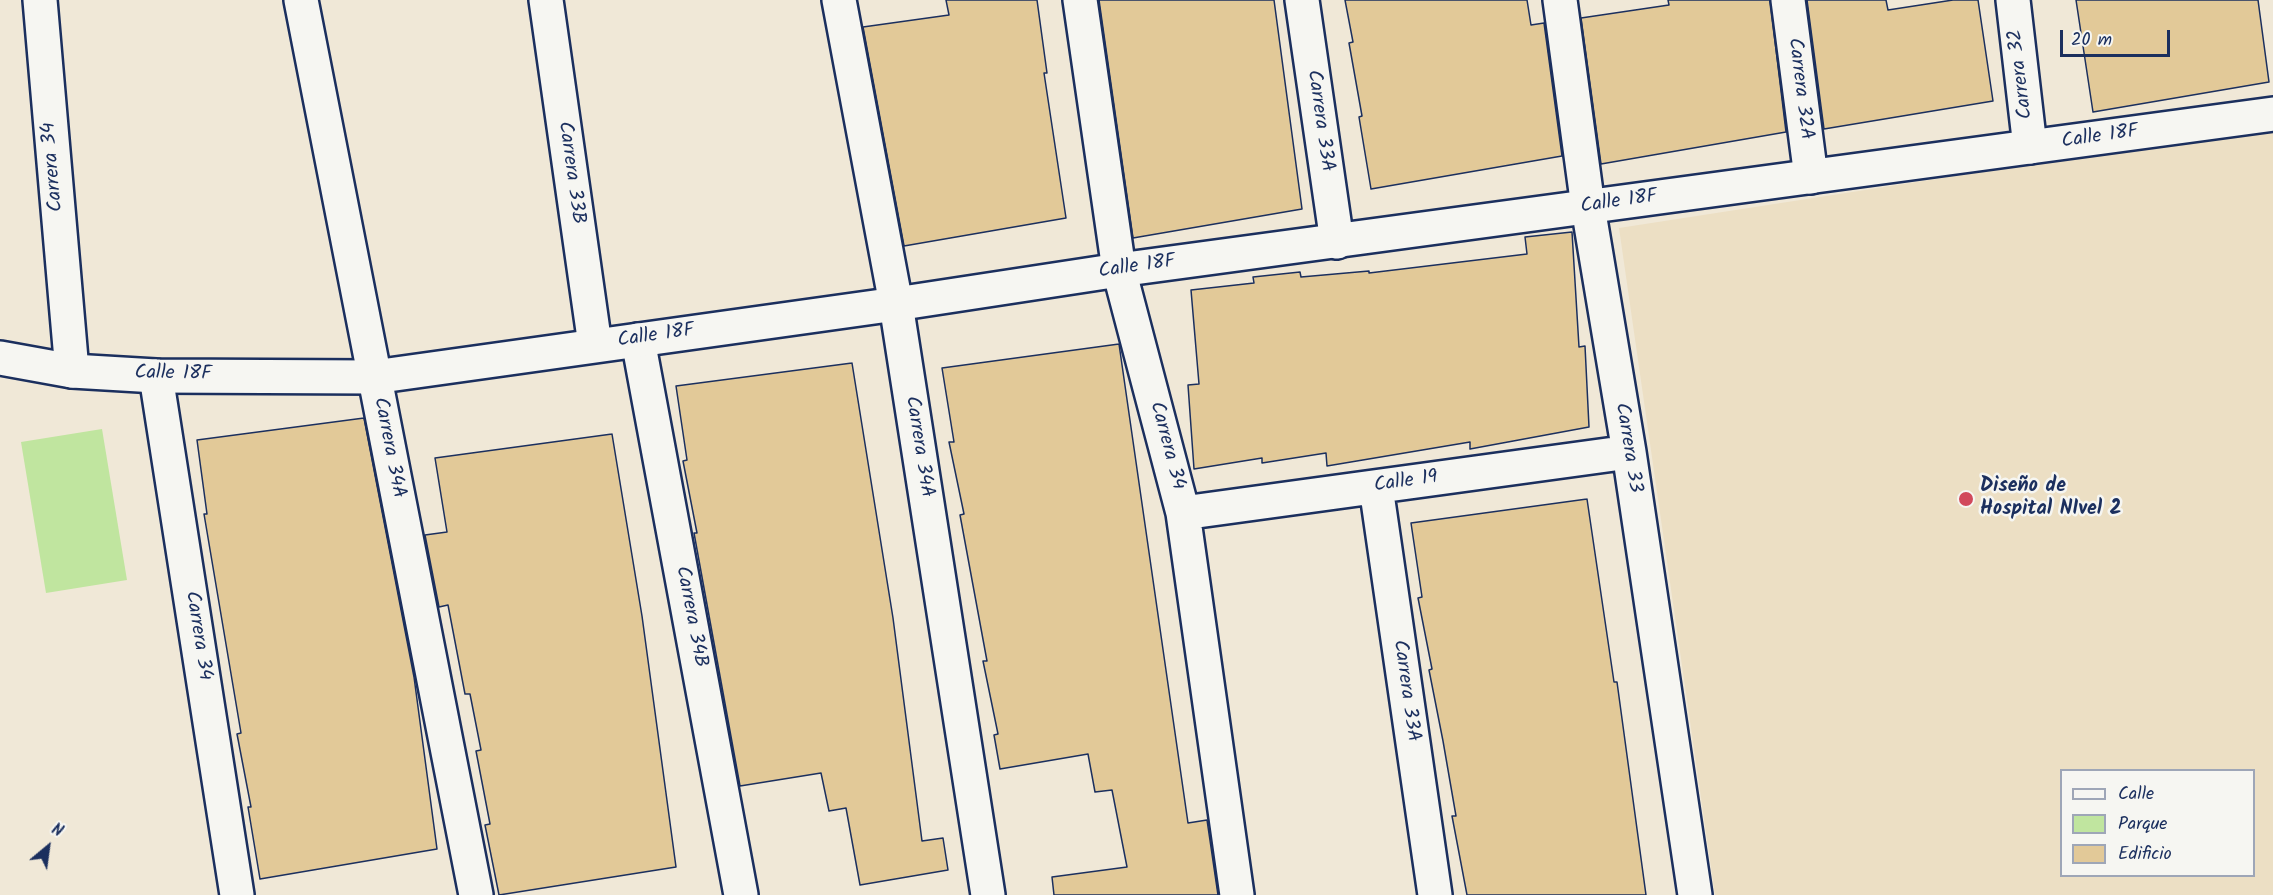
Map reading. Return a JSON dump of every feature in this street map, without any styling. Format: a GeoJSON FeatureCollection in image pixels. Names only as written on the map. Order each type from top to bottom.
{"type":"FeatureCollection","features":[{"type":"Feature","properties":{"kind":"street","name":"Carrera 34"},"geometry":{"type":"LineString","coordinates":[[40,0],[72,371]]}},
{"type":"Feature","properties":{"kind":"street","name":"Carrera 34A"},"geometry":{"type":"LineString","coordinates":[[301,0],[476,895]]}},
{"type":"Feature","properties":{"kind":"street","name":"Carrera 33B"},"geometry":{"type":"LineString","coordinates":[[546,0],[595,345]]}},
{"type":"Feature","properties":{"kind":"street","name":"Carrera 34A"},"geometry":{"type":"LineString","coordinates":[[839,0],[896,304],[988,895]]}},
{"type":"Feature","properties":{"kind":"street","name":"Carrera 34"},"geometry":{"type":"LineString","coordinates":[[1080,0],[1119,270],[1183,513],[1237,895]]}},
{"type":"Feature","properties":{"kind":"street","name":"Carrera 33A"},"geometry":{"type":"LineString","coordinates":[[1302,0],[1337,242]]}},
{"type":"Feature","properties":{"kind":"street","name":"Carrera 33"},"geometry":{"type":"LineString","coordinates":[[1560,0],[1588,207],[1629,452],[1695,895]]}},
{"type":"Feature","properties":{"kind":"street","name":"Carrera 32A"},"geometry":{"type":"LineString","coordinates":[[1788,0],[1811,177]]}},
{"type":"Feature","properties":{"kind":"street","name":"Carrera 32"},"geometry":{"type":"LineString","coordinates":[[2013,0],[2030,147]]}},
{"type":"Feature","properties":{"kind":"street","name":"Calle 18F"},"geometry":{"type":"LineString","coordinates":[[0,358],[72,371],[156,376],[374,376],[896,304],[1119,270],[2273,114]]}},
{"type":"Feature","properties":{"kind":"street","name":"Carrera 34B"},"geometry":{"type":"LineString","coordinates":[[638,340],[741,895]]}},
{"type":"Feature","properties":{"kind":"street","name":"Carrera 34"},"geometry":{"type":"LineString","coordinates":[[156,376],[237,895]]}},
{"type":"Feature","properties":{"kind":"street","name":"Calle 19"},"geometry":{"type":"LineString","coordinates":[[1183,513],[1629,452]]}},
{"type":"Feature","properties":{"kind":"street","name":"Carrera 33A"},"geometry":{"type":"LineString","coordinates":[[1376,487],[1435,895]]}},
{"type":"Feature","properties":{"kind":"shaded area","name":"Diseño de Hospital NIvel 2"},"geometry":{"type":"Polygon","coordinates":[[[2273,127],[2273,895],[1715,895],[1619,228],[2273,127]]]}},
{"type":"Feature","properties":{"kind":"green space"},"geometry":{"type":"Polygon","coordinates":[[[102,429],[127,580],[46,593],[21,442],[102,429]]]}},
{"type":"Feature","properties":{"kind":"building"},"geometry":{"type":"Polygon","coordinates":[[[946,0],[1037,0],[1047,73],[1044,73],[1066,218],[904,246],[863,27],[949,15],[946,0]]]}},
{"type":"Feature","properties":{"kind":"building"},"geometry":{"type":"Polygon","coordinates":[[[1099,0],[1274,0],[1302,209],[1133,238],[1099,0]]]}},
{"type":"Feature","properties":{"kind":"building"},"geometry":{"type":"Polygon","coordinates":[[[1345,0],[1527,0],[1531,25],[1544,23],[1562,156],[1371,189],[1359,117],[1362,116],[1349,43],[1353,42],[1345,0]]]}},
{"type":"Feature","properties":{"kind":"building"},"geometry":{"type":"Polygon","coordinates":[[[1668,0],[1770,0],[1786,132],[1601,164],[1581,18],[1669,5],[1668,0]]]}},
{"type":"Feature","properties":{"kind":"building"},"geometry":{"type":"Polygon","coordinates":[[[1807,0],[1886,0],[1888,10],[1953,0],[1978,0],[1993,101],[1824,129],[1807,0]]]}},
{"type":"Feature","properties":{"kind":"building"},"geometry":{"type":"Polygon","coordinates":[[[2076,0],[2258,0],[2269,82],[2093,112],[2076,0]]]}},
{"type":"Feature","properties":{"kind":"building"},"geometry":{"type":"Polygon","coordinates":[[[1572,232],[1579,347],[1585,346],[1589,427],[1470,449],[1470,442],[1327,466],[1326,453],[1262,463],[1262,458],[1194,469],[1188,385],[1199,384],[1191,290],[1254,283],[1253,277],[1300,272],[1301,277],[1369,271],[1369,273],[1527,254],[1525,237],[1572,232]]]}},
{"type":"Feature","properties":{"kind":"building"},"geometry":{"type":"Polygon","coordinates":[[[1119,344],[1188,823],[1207,820],[1218,895],[1054,895],[1052,877],[1127,867],[1112,790],[1095,792],[1088,754],[1000,769],[994,735],[998,734],[983,661],[987,661],[960,515],[964,514],[949,442],[954,442],[942,368],[1119,344]]]}},
{"type":"Feature","properties":{"kind":"building"},"geometry":{"type":"Polygon","coordinates":[[[852,363],[893,618],[922,841],[943,838],[948,870],[860,885],[846,808],[829,811],[821,773],[740,786],[694,533],[697,533],[683,461],[687,460],[676,386],[852,363]]]}},
{"type":"Feature","properties":{"kind":"building"},"geometry":{"type":"Polygon","coordinates":[[[364,418],[414,677],[437,849],[260,879],[248,807],[251,807],[237,734],[241,733],[204,514],[207,514],[197,440],[364,418]]]}},
{"type":"Feature","properties":{"kind":"building"},"geometry":{"type":"Polygon","coordinates":[[[612,434],[642,616],[676,867],[499,895],[485,825],[490,824],[476,751],[481,750],[470,694],[465,694],[448,605],[439,607],[425,535],[447,532],[435,458],[612,434]]]}},
{"type":"Feature","properties":{"kind":"building"},"geometry":{"type":"Polygon","coordinates":[[[1587,499],[1614,682],[1617,682],[1646,895],[1467,895],[1452,816],[1456,816],[1429,670],[1432,669],[1418,598],[1422,597],[1411,523],[1587,499]]]}},
{"type":"Feature","properties":{"kind":"place","name":"Diseño de Hospital NIvel 2"},"geometry":{"type":"Point","coordinates":[1966,499]}}]}
